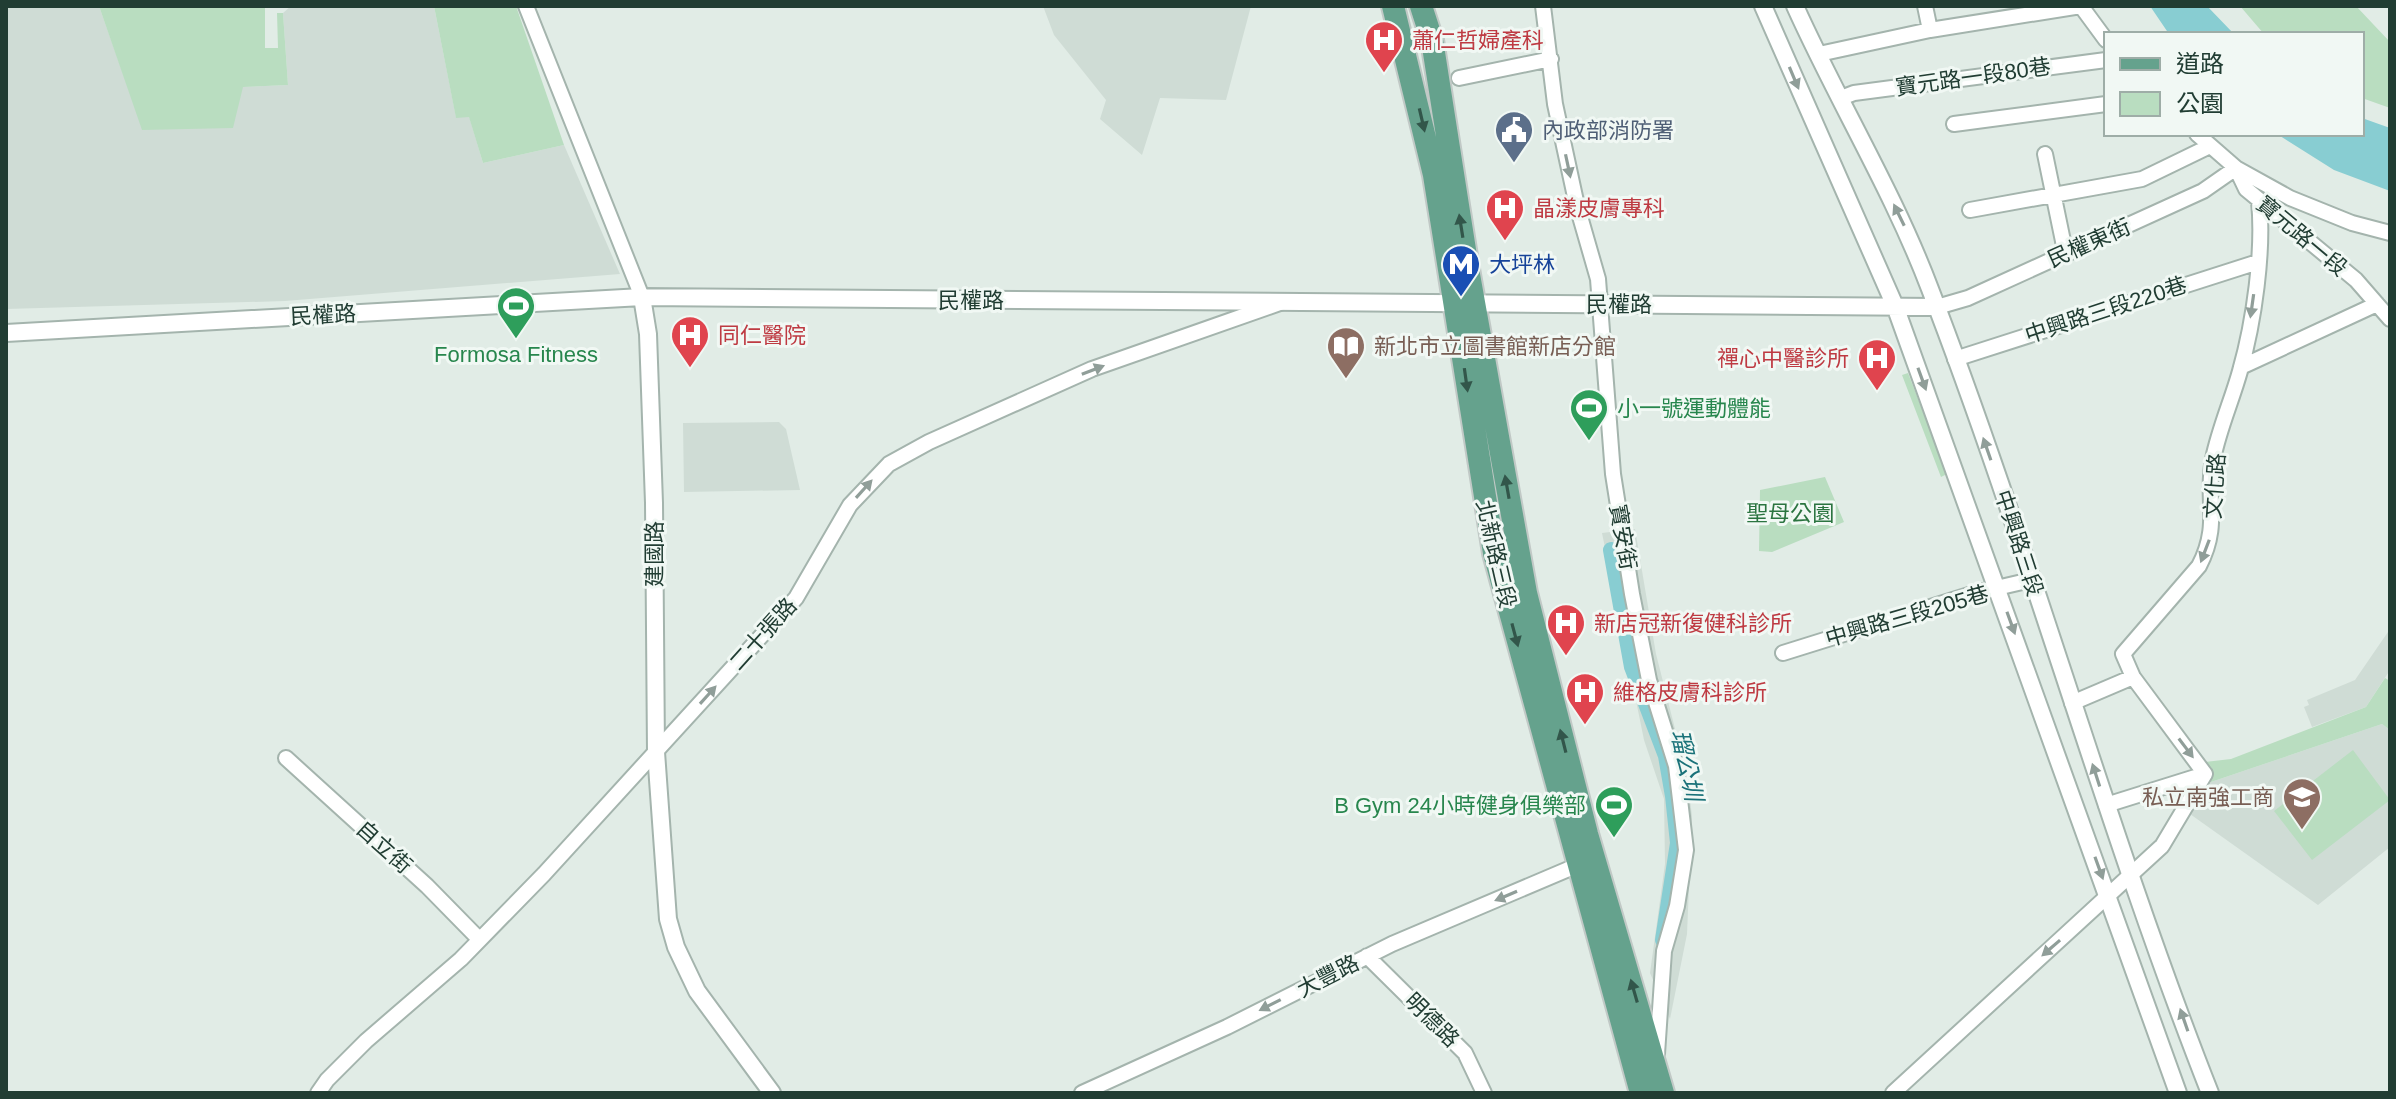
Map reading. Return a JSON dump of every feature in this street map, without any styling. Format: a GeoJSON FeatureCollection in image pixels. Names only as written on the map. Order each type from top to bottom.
{"type":"FeatureCollection","features":[{"type":"Feature","properties":{"kind":"main road","name":"北新路三段"},"geometry":{"type":"LineString","coordinates":[[1393,6],[1464,303],[1526,593],[1587,834],[1663,1093]]}},
{"type":"Feature","properties":{"kind":"main road","name":"北新路三段"},"geometry":{"type":"LineString","coordinates":[[1427,13],[1494,553],[1641,1093]]}},
{"type":"Feature","properties":{"kind":"street","name":"建國路"},"geometry":{"type":"LineString","coordinates":[[526,6],[642,297],[648,334],[656,752],[668,919],[676,947],[697,991],[772,1093]]}},
{"type":"Feature","properties":{"kind":"street","name":"寶安街"},"geometry":{"type":"LineString","coordinates":[[1543,6],[1555,104],[1577,206],[1598,279],[1614,486],[1649,680],[1676,766],[1686,850],[1677,906],[1664,951],[1656,1066]]}},
{"type":"Feature","properties":{"kind":"street","name":"中興路三段"},"geometry":{"type":"LineString","coordinates":[[1763,6],[1895,306],[2178,1093]]}},
{"type":"Feature","properties":{"kind":"street","name":"中興路三段"},"geometry":{"type":"LineString","coordinates":[[1795,6],[1908,235],[1937,307],[2106,805],[2210,1093]]}},
{"type":"Feature","properties":{"kind":"street"},"geometry":{"type":"LineString","coordinates":[[1925,6],[1930,30]]}},
{"type":"Feature","properties":{"kind":"street"},"geometry":{"type":"LineString","coordinates":[[1819,54],[1930,30],[2081,6],[2104,37]]}},
{"type":"Feature","properties":{"kind":"street"},"geometry":{"type":"LineString","coordinates":[[1459,78],[1551,59]]}},
{"type":"Feature","properties":{"kind":"street","name":"寶元路一段80巷"},"geometry":{"type":"LineString","coordinates":[[1841,98],[1854,93],[2104,60]]}},
{"type":"Feature","properties":{"kind":"street"},"geometry":{"type":"LineString","coordinates":[[1954,124],[2104,104]]}},
{"type":"Feature","properties":{"kind":"street","name":"寶元路一段"},"geometry":{"type":"LineString","coordinates":[[2199,136],[2236,168],[2246,189],[2356,280],[2390,319]]}},
{"type":"Feature","properties":{"kind":"street"},"geometry":{"type":"LineString","coordinates":[[1970,210],[2142,179],[2210,146]]}},
{"type":"Feature","properties":{"kind":"street"},"geometry":{"type":"LineString","coordinates":[[2045,154],[2064,246],[2069,253]]}},
{"type":"Feature","properties":{"kind":"street"},"geometry":{"type":"LineString","coordinates":[[2236,168],[2290,198],[2352,223],[2390,233]]}},
{"type":"Feature","properties":{"kind":"street","name":"民權東街"},"geometry":{"type":"LineString","coordinates":[[1937,307],[1968,298],[2203,191],[2236,168]]}},
{"type":"Feature","properties":{"kind":"street"},"geometry":{"type":"LineString","coordinates":[[2241,367],[2262,230],[2259,201]]}},
{"type":"Feature","properties":{"kind":"street","name":"中興路三段220巷"},"geometry":{"type":"LineString","coordinates":[[1955,359],[2258,262]]}},
{"type":"Feature","properties":{"kind":"street","name":"民權路"},"geometry":{"type":"LineString","coordinates":[[6,333],[642,297],[1937,307]]}},
{"type":"Feature","properties":{"kind":"street","name":"二十張路"},"geometry":{"type":"LineString","coordinates":[[318,1093],[366,1041],[479,939],[796,598],[850,505],[889,464],[929,442],[1092,369],[1284,302]]}},
{"type":"Feature","properties":{"kind":"street"},"geometry":{"type":"LineString","coordinates":[[2241,367],[2377,304]]}},
{"type":"Feature","properties":{"kind":"street","name":"文化路"},"geometry":{"type":"LineString","coordinates":[[2133,677],[2123,654],[2199,566],[2206,553],[2213,525],[2212,460],[2241,367]]}},
{"type":"Feature","properties":{"kind":"street","name":"中興路三段205巷"},"geometry":{"type":"LineString","coordinates":[[1783,653],[2031,580]]}},
{"type":"Feature","properties":{"kind":"street"},"geometry":{"type":"LineString","coordinates":[[2072,703],[2133,677],[2205,774]]}},
{"type":"Feature","properties":{"kind":"street","name":"自立街"},"geometry":{"type":"LineString","coordinates":[[286,758],[427,886],[479,939]]}},
{"type":"Feature","properties":{"kind":"street"},"geometry":{"type":"LineString","coordinates":[[2106,805],[2205,774]]}},
{"type":"Feature","properties":{"kind":"street"},"geometry":{"type":"LineString","coordinates":[[1893,1093],[2162,846],[2205,774]]}},
{"type":"Feature","properties":{"kind":"street","name":"大豐路"},"geometry":{"type":"LineString","coordinates":[[1082,1093],[1227,1027],[1367,956],[1578,865]]}},
{"type":"Feature","properties":{"kind":"street","name":"明德路"},"geometry":{"type":"LineString","coordinates":[[1367,956],[1465,1053],[1484,1093]]}},
{"type":"Feature","properties":{"kind":"shaded area"},"geometry":{"type":"Polygon","coordinates":[[[6,6],[99,6],[143,130],[243,87],[288,85],[283,13],[291,6],[434,6],[456,117],[469,116],[483,163],[564,145],[620,274],[285,301],[6,309],[6,6]]]}},
{"type":"Feature","properties":{"kind":"shaded area"},"geometry":{"type":"Polygon","coordinates":[[[1043,6],[1251,6],[1226,100],[1160,98],[1142,155],[1100,119],[1106,100],[1054,35],[1043,6]]]}},
{"type":"Feature","properties":{"kind":"shaded area"},"geometry":{"type":"Polygon","coordinates":[[[779,422],[786,429],[800,490],[684,492],[683,423],[779,422]]]}},
{"type":"Feature","properties":{"kind":"shaded area"},"geometry":{"type":"Polygon","coordinates":[[[1635,529],[1656,654],[1687,776],[1692,816],[1687,934],[1670,1019],[1650,973],[1665,864],[1664,799],[1644,740],[1602,533],[1635,529]]]}},
{"type":"Feature","properties":{"kind":"shaded area"},"geometry":{"type":"Polygon","coordinates":[[[2390,629],[2390,670],[2366,707],[2312,727],[2304,707],[2309,705],[2307,700],[2355,680],[2390,629]]]}},
{"type":"Feature","properties":{"kind":"shaded area","name":"私立南強工商"},"geometry":{"type":"Polygon","coordinates":[[[2382,724],[2390,730],[2390,847],[2318,905],[2190,814],[2211,782],[2382,724]]]}},
{"type":"Feature","properties":{"kind":"green space"},"geometry":{"type":"Polygon","coordinates":[[[99,6],[265,6],[265,48],[278,48],[277,13],[283,13],[288,85],[243,87],[233,128],[142,130],[99,6]]]}},
{"type":"Feature","properties":{"kind":"green space"},"geometry":{"type":"Polygon","coordinates":[[[434,6],[516,6],[564,145],[483,163],[469,117],[456,118],[434,6]]]}},
{"type":"Feature","properties":{"kind":"green space"},"geometry":{"type":"Polygon","coordinates":[[[2240,6],[2356,6],[2390,42],[2390,108],[2364,99],[2364,32],[2262,32],[2240,6]]]}},
{"type":"Feature","properties":{"kind":"green space"},"geometry":{"type":"Polygon","coordinates":[[[1908,373],[1947,474],[1941,477],[1902,375],[1908,373]]]}},
{"type":"Feature","properties":{"kind":"green space","name":"聖母公園"},"geometry":{"type":"Polygon","coordinates":[[[1825,477],[1844,522],[1772,552],[1759,551],[1760,490],[1825,477]]]}},
{"type":"Feature","properties":{"kind":"green space"},"geometry":{"type":"Polygon","coordinates":[[[2385,678],[2390,681],[2390,730],[2382,724],[2211,782],[2205,762],[2231,759],[2366,707],[2385,678]]]}},
{"type":"Feature","properties":{"kind":"green space"},"geometry":{"type":"Polygon","coordinates":[[[2353,750],[2390,800],[2312,860],[2274,811],[2353,750]]]}},
{"type":"Feature","properties":{"kind":"water"},"geometry":{"type":"Polygon","coordinates":[[[2150,6],[2207,6],[2232,32],[2168,32],[2150,6]]]}},
{"type":"Feature","properties":{"kind":"water"},"geometry":{"type":"Polygon","coordinates":[[[2364,119],[2390,128],[2390,191],[2334,170],[2280,136],[2364,136],[2364,119]]]}},
{"type":"Feature","properties":{"kind":"waterway","name":"瑠公圳"},"geometry":{"type":"LineString","coordinates":[[1611,550],[1632,667],[1666,756],[1673,796],[1678,843],[1663,940]]}},
{"type":"Feature","properties":{"kind":"place","name":"蕭仁哲婦產科"},"geometry":{"type":"Point","coordinates":[1384,74]}},
{"type":"Feature","properties":{"kind":"place","name":"內政部消防署"},"geometry":{"type":"Point","coordinates":[1514,164]}},
{"type":"Feature","properties":{"kind":"place","name":"晶漾皮膚專科"},"geometry":{"type":"Point","coordinates":[1505,242]}},
{"type":"Feature","properties":{"kind":"place","name":"大坪林"},"geometry":{"type":"Point","coordinates":[1461,298]}},
{"type":"Feature","properties":{"kind":"place","name":"Formosa Fitness"},"geometry":{"type":"Point","coordinates":[516,340]}},
{"type":"Feature","properties":{"kind":"place","name":"同仁醫院"},"geometry":{"type":"Point","coordinates":[690,369]}},
{"type":"Feature","properties":{"kind":"place","name":"新北市立圖書館新店分館"},"geometry":{"type":"Point","coordinates":[1346,380]}},
{"type":"Feature","properties":{"kind":"place","name":"禪心中醫診所"},"geometry":{"type":"Point","coordinates":[1877,392]}},
{"type":"Feature","properties":{"kind":"place","name":"小一號運動體能"},"geometry":{"type":"Point","coordinates":[1589,442]}},
{"type":"Feature","properties":{"kind":"place","name":"新店冠新復健科診所"},"geometry":{"type":"Point","coordinates":[1566,657]}},
{"type":"Feature","properties":{"kind":"place","name":"維格皮膚科診所"},"geometry":{"type":"Point","coordinates":[1585,726]}},
{"type":"Feature","properties":{"kind":"place","name":"私立南強工商"},"geometry":{"type":"Point","coordinates":[2302,831]}},
{"type":"Feature","properties":{"kind":"place","name":"B Gym 24小時健身俱樂部"},"geometry":{"type":"Point","coordinates":[1614,839]}}]}
